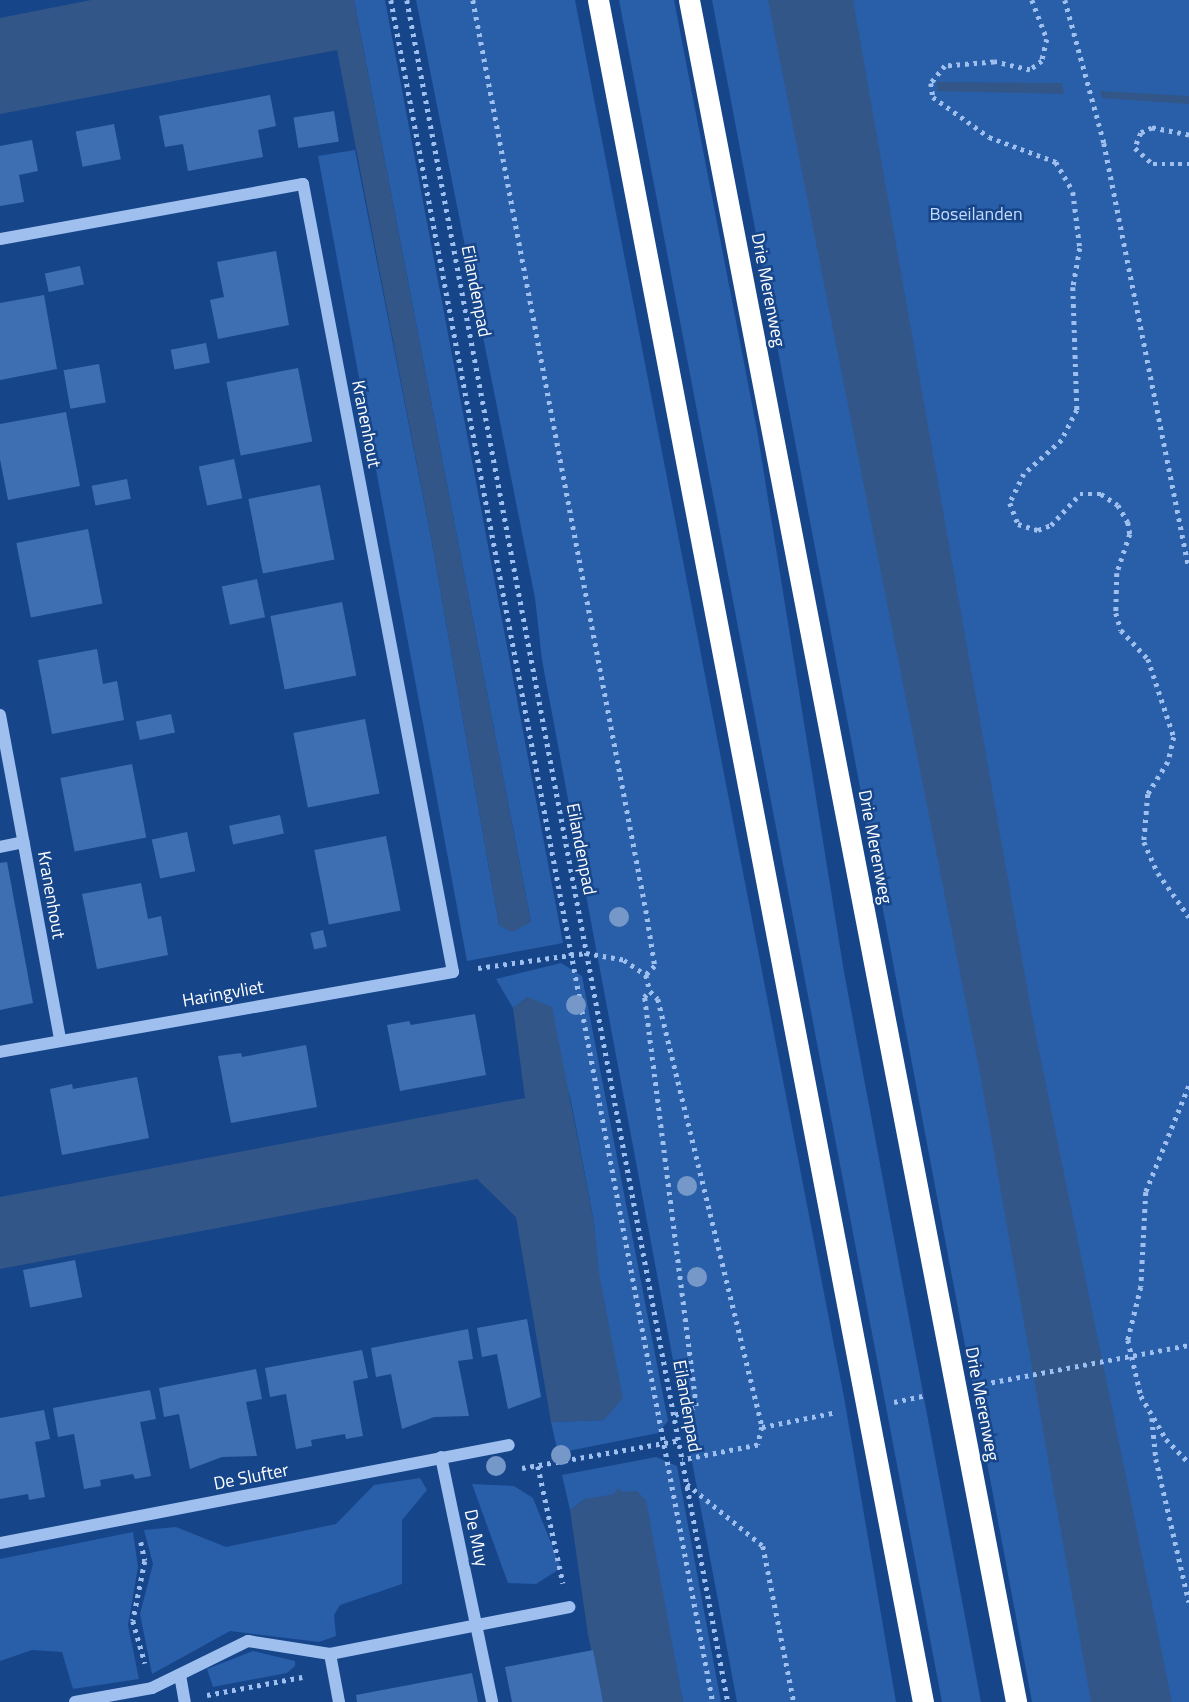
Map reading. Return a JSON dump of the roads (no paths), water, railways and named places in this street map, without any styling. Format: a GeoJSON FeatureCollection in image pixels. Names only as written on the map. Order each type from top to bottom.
{"type":"FeatureCollection","features":[{"type":"Feature","properties":{"kind":"highway"},"geometry":{"type":"LineString","coordinates":[[598,0],[923,1702]]}},
{"type":"Feature","properties":{"kind":"highway","name":"Drie Merenweg"},"geometry":{"type":"LineString","coordinates":[[689,0],[1016,1702]]}},
{"type":"Feature","properties":{"kind":"street","name":"Kranenhout"},"geometry":{"type":"LineString","coordinates":[[0,239],[303,184],[453,972]]}},
{"type":"Feature","properties":{"kind":"street","name":"Kranenhout"},"geometry":{"type":"LineString","coordinates":[[0,715],[60,1040]]}},
{"type":"Feature","properties":{"kind":"street"},"geometry":{"type":"LineString","coordinates":[[0,847],[23,842]]}},
{"type":"Feature","properties":{"kind":"street","name":"Haringvliet"},"geometry":{"type":"LineString","coordinates":[[0,1052],[453,972]]}},
{"type":"Feature","properties":{"kind":"street","name":"De Slufter"},"geometry":{"type":"LineString","coordinates":[[0,1543],[509,1444]]}},
{"type":"Feature","properties":{"kind":"street","name":"De Muy"},"geometry":{"type":"LineString","coordinates":[[441,1457],[492,1702]]}},
{"type":"Feature","properties":{"kind":"street"},"geometry":{"type":"LineString","coordinates":[[75,1702],[152,1688],[248,1641],[330,1654],[569,1608]]}},
{"type":"Feature","properties":{"kind":"street"},"geometry":{"type":"LineString","coordinates":[[330,1654],[339,1702]]}},
{"type":"Feature","properties":{"kind":"street"},"geometry":{"type":"LineString","coordinates":[[180,1675],[185,1702]]}},
{"type":"Feature","properties":{"kind":"park label","name":"Boseilanden"},"geometry":{"type":"Point","coordinates":[976,214]}}]}
